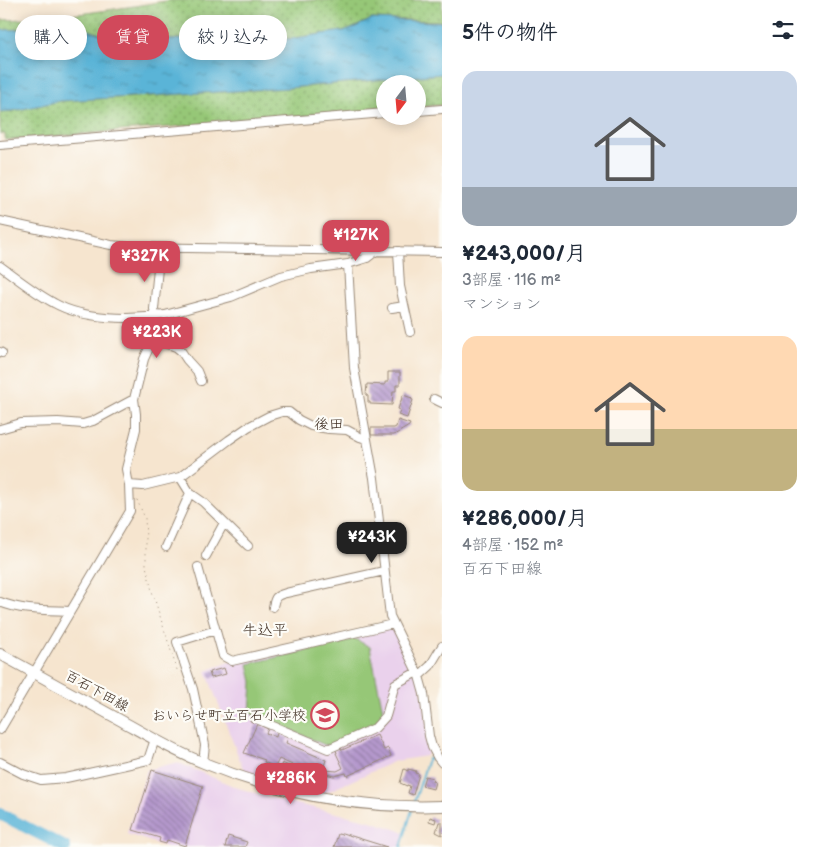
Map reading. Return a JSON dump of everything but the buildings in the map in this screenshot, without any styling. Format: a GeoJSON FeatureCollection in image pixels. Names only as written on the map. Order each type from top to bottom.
{"type":"FeatureCollection","features":[{"type":"Feature","properties":{"kind":"main road","name":"百石下田線"},"geometry":{"type":"LineString","coordinates":[[0,654],[155,739],[203,763],[250,781],[297,794],[347,802],[394,806],[442,806]]}},
{"type":"Feature","properties":{"kind":"street"},"geometry":{"type":"LineString","coordinates":[[426,110],[442,109]]}},
{"type":"Feature","properties":{"kind":"street"},"geometry":{"type":"LineString","coordinates":[[0,145],[376,114]]}},
{"type":"Feature","properties":{"kind":"street"},"geometry":{"type":"LineString","coordinates":[[0,221],[111,245],[129,247],[442,252]]}},
{"type":"Feature","properties":{"kind":"street"},"geometry":{"type":"LineString","coordinates":[[0,730],[130,510],[133,486],[126,469],[136,429],[134,399],[144,359],[153,339],[156,324],[154,309],[160,248]]}},
{"type":"Feature","properties":{"kind":"street"},"geometry":{"type":"LineString","coordinates":[[0,266],[56,304],[71,310],[109,318],[165,315],[231,297],[281,276],[311,269],[348,264],[367,258],[376,251]]}},
{"type":"Feature","properties":{"kind":"street"},"geometry":{"type":"LineString","coordinates":[[398,251],[400,286],[410,332]]}},
{"type":"Feature","properties":{"kind":"street"},"geometry":{"type":"LineString","coordinates":[[348,264],[354,368],[374,478],[388,606],[393,624],[418,674],[424,694],[429,736],[432,747],[442,764]]}},
{"type":"Feature","properties":{"kind":"street"},"geometry":{"type":"LineString","coordinates":[[392,308],[404,306]]}},
{"type":"Feature","properties":{"kind":"street"},"geometry":{"type":"LineString","coordinates":[[153,339],[176,347],[181,351],[197,371],[201,381]]}},
{"type":"Feature","properties":{"kind":"street"},"geometry":{"type":"LineString","coordinates":[[0,429],[21,424],[58,422],[83,424],[93,421],[134,399]]}},
{"type":"Feature","properties":{"kind":"street"},"geometry":{"type":"LineString","coordinates":[[434,399],[442,403]]}},
{"type":"Feature","properties":{"kind":"street"},"geometry":{"type":"LineString","coordinates":[[133,486],[180,477],[248,427],[282,412],[289,412],[311,426],[347,430],[366,438]]}},
{"type":"Feature","properties":{"kind":"street"},"geometry":{"type":"LineString","coordinates":[[180,477],[190,493],[203,502],[248,546]]}},
{"type":"Feature","properties":{"kind":"street"},"geometry":{"type":"LineString","coordinates":[[166,547],[190,493]]}},
{"type":"Feature","properties":{"kind":"street"},"geometry":{"type":"LineString","coordinates":[[206,556],[224,522]]}},
{"type":"Feature","properties":{"kind":"street"},"geometry":{"type":"LineString","coordinates":[[198,567],[223,656],[232,661],[393,624]]}},
{"type":"Feature","properties":{"kind":"street"},"geometry":{"type":"LineString","coordinates":[[273,607],[277,596],[286,593],[384,570]]}},
{"type":"Feature","properties":{"kind":"street"},"geometry":{"type":"LineString","coordinates":[[0,602],[11,607],[70,611]]}},
{"type":"Feature","properties":{"kind":"street"},"geometry":{"type":"LineString","coordinates":[[203,763],[205,745],[195,698],[177,642],[216,630]]}},
{"type":"Feature","properties":{"kind":"street"},"geometry":{"type":"LineString","coordinates":[[254,718],[328,749],[375,728],[386,716],[395,684],[418,674],[430,666],[442,646]]}},
{"type":"Feature","properties":{"kind":"street"},"geometry":{"type":"LineString","coordinates":[[0,762],[23,774],[41,780],[66,778],[148,760],[155,739]]}},
{"type":"Feature","properties":{"kind":"path"},"geometry":{"type":"LineString","coordinates":[[133,486],[145,518],[146,566],[152,591],[178,673]]}},
{"type":"Feature","properties":{"kind":"shaded area","name":"おいらせ町立百石小学校"},"geometry":{"type":"Polygon","coordinates":[[[393,624],[419,676],[432,747],[426,756],[395,761],[316,797],[247,779],[206,671],[232,661],[393,624]]]}},
{"type":"Feature","properties":{"kind":"shaded area"},"geometry":{"type":"Polygon","coordinates":[[[174,763],[181,764],[238,788],[279,800],[367,820],[404,832],[400,847],[167,847],[127,834],[147,770],[174,763]]]}},
{"type":"Feature","properties":{"kind":"green space"},"geometry":{"type":"Polygon","coordinates":[[[172,0],[442,0],[442,21],[372,19],[349,30],[287,39],[287,15],[179,15],[179,39],[169,40],[169,15],[97,15],[97,33],[87,29],[87,15],[72,15],[172,0]]]}},
{"type":"Feature","properties":{"kind":"green space"},"geometry":{"type":"Polygon","coordinates":[[[15,19],[15,30],[0,30],[0,20],[15,19]]]}},
{"type":"Feature","properties":{"kind":"green space"},"geometry":{"type":"Polygon","coordinates":[[[442,74],[442,105],[426,106],[426,75],[442,74]]]}},
{"type":"Feature","properties":{"kind":"green space"},"geometry":{"type":"Polygon","coordinates":[[[376,80],[376,111],[5,140],[5,134],[0,134],[0,112],[60,101],[288,88],[376,80]]]}},
{"type":"Feature","properties":{"kind":"green space"},"geometry":{"type":"Polygon","coordinates":[[[355,639],[370,647],[384,716],[374,725],[333,745],[325,745],[250,713],[252,682],[248,664],[355,639]]]}},
{"type":"Feature","properties":{"kind":"water"},"geometry":{"type":"Polygon","coordinates":[[[372,19],[442,22],[442,74],[376,75],[376,80],[288,88],[60,101],[0,112],[0,30],[15,30],[15,60],[87,60],[87,29],[97,33],[97,60],[169,60],[169,40],[179,39],[179,60],[287,60],[287,39],[349,30],[372,19]]]}},
{"type":"Feature","properties":{"kind":"waterway"},"geometry":{"type":"LineString","coordinates":[[414,803],[428,759],[434,756]]}},
{"type":"Feature","properties":{"kind":"waterway"},"geometry":{"type":"LineString","coordinates":[[401,847],[412,810]]}},
{"type":"Feature","properties":{"kind":"waterway"},"geometry":{"type":"LineString","coordinates":[[0,814],[65,847]]}},
{"type":"Feature","properties":{"kind":"place","name":"おいらせ町立百石小学校"},"geometry":{"type":"Point","coordinates":[325,715]}},
{"type":"Feature","properties":{"kind":"district","name":"後田"},"geometry":{"type":"Point","coordinates":[329,424]}},
{"type":"Feature","properties":{"kind":"district","name":"牛込平"},"geometry":{"type":"Point","coordinates":[265,630]}}]}
